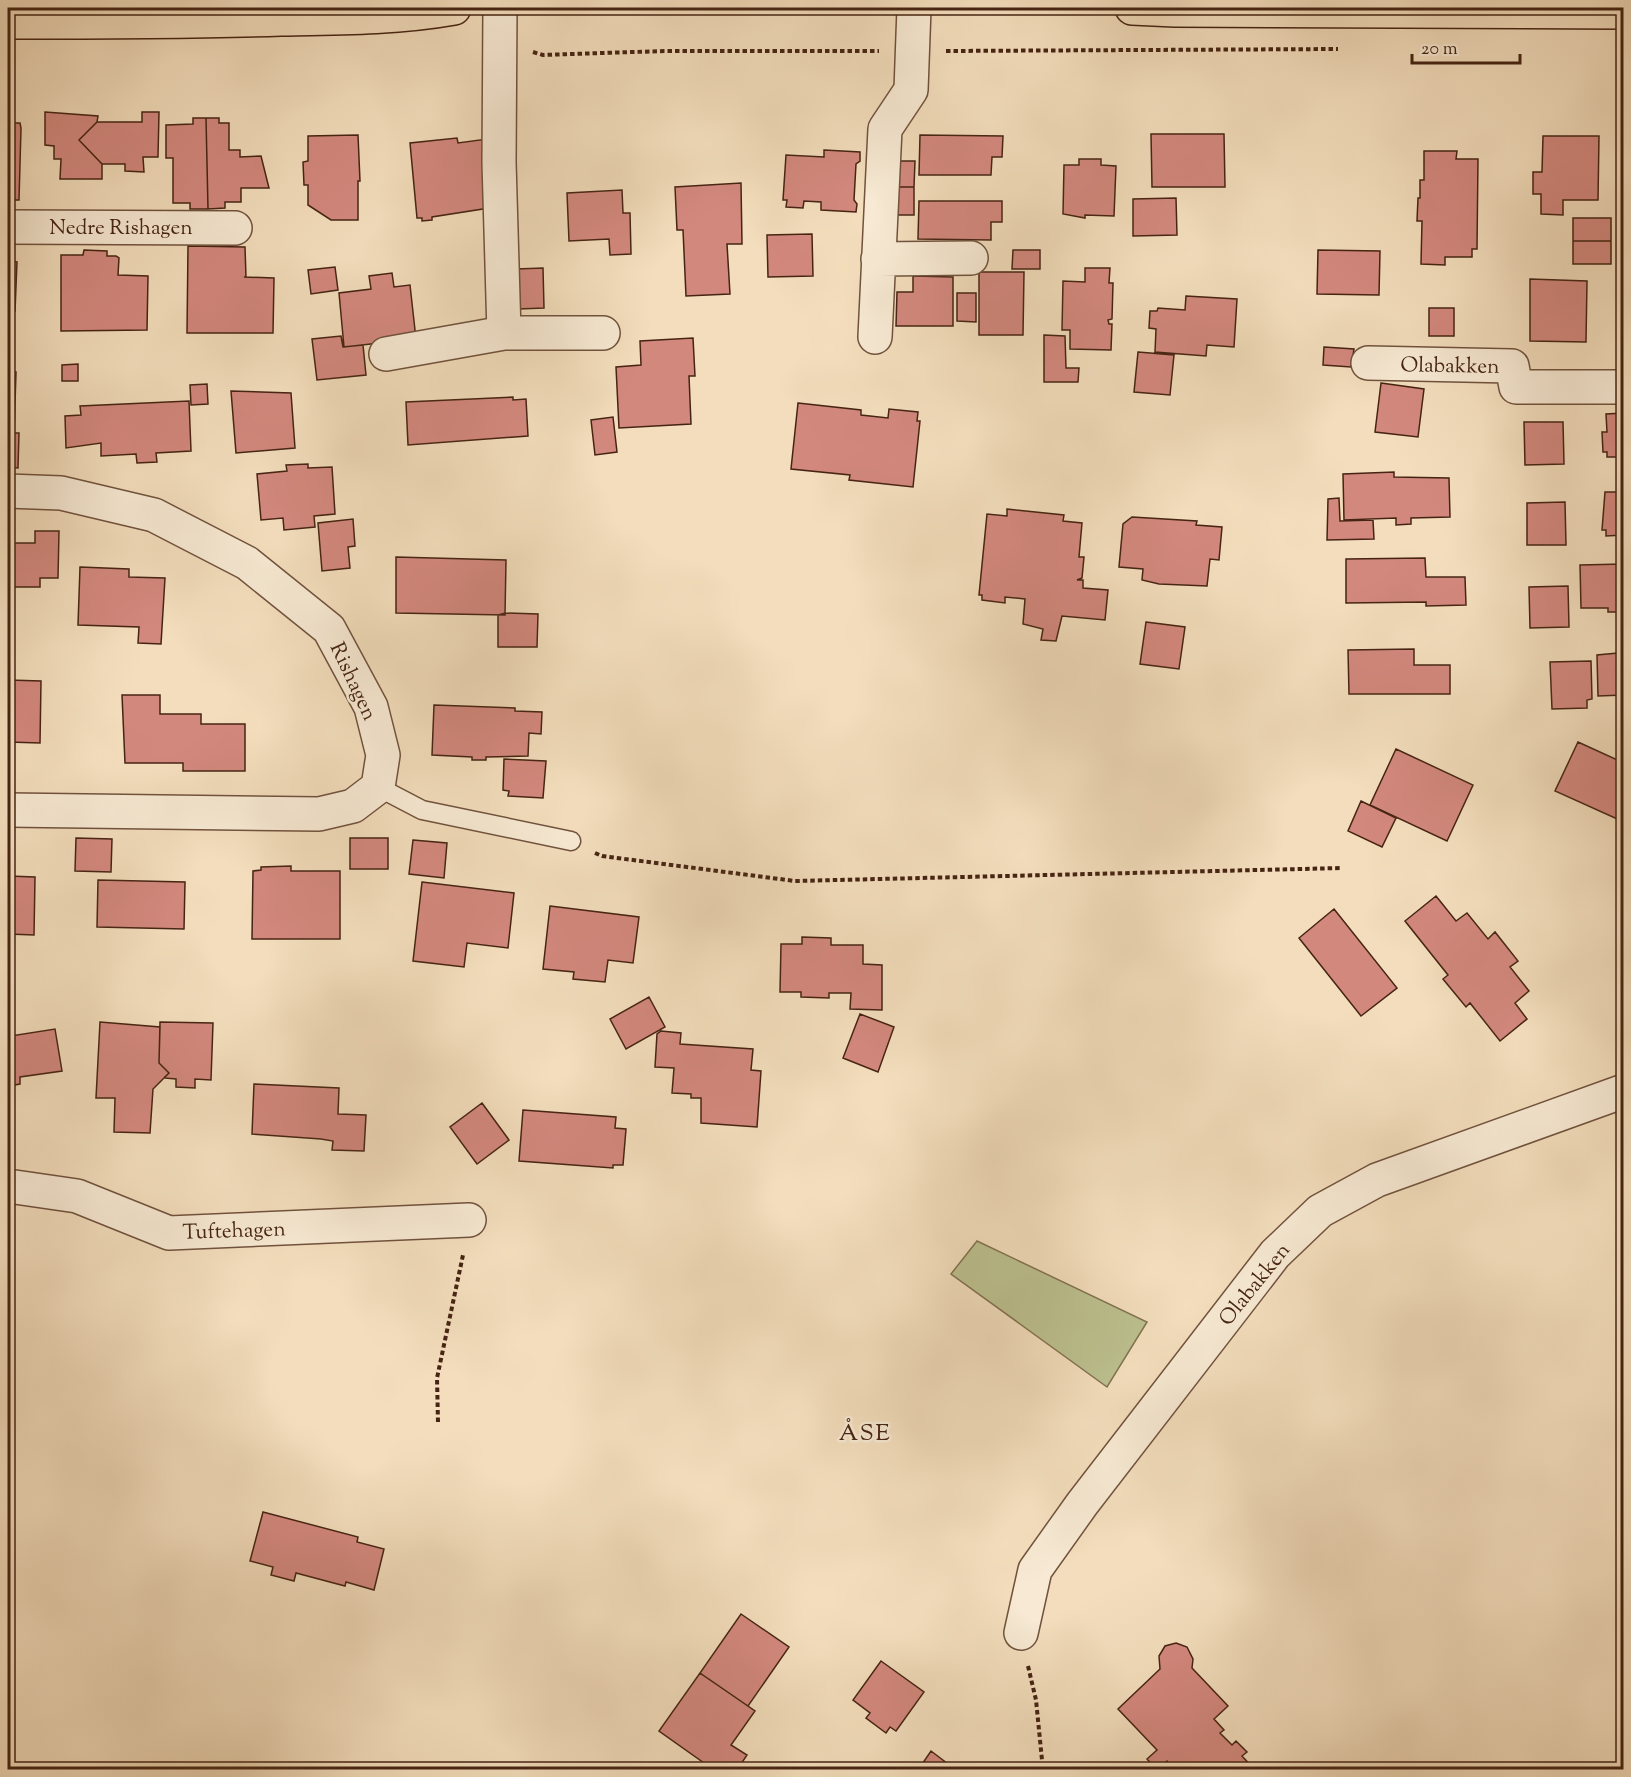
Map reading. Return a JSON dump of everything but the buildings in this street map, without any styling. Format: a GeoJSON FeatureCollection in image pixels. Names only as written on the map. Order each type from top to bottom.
{"type":"FeatureCollection","features":[{"type":"Feature","properties":{"kind":"main road"},"geometry":{"type":"LineString","coordinates":[[8,22],[168,12],[318,18],[432,12],[454,8]]}},
{"type":"Feature","properties":{"kind":"main road"},"geometry":{"type":"LineString","coordinates":[[1132,8],[1623,12]]}},
{"type":"Feature","properties":{"kind":"street"},"geometry":{"type":"LineString","coordinates":[[500,8],[499,162],[504,333]]}},
{"type":"Feature","properties":{"kind":"street"},"geometry":{"type":"LineString","coordinates":[[875,337],[885,129],[911,90],[914,8]]}},
{"type":"Feature","properties":{"kind":"street","name":"Nedre Rishagen"},"geometry":{"type":"LineString","coordinates":[[8,227],[235,228]]}},
{"type":"Feature","properties":{"kind":"street"},"geometry":{"type":"LineString","coordinates":[[878,259],[971,258]]}},
{"type":"Feature","properties":{"kind":"street"},"geometry":{"type":"LineString","coordinates":[[386,354],[504,333],[603,333]]}},
{"type":"Feature","properties":{"kind":"street","name":"Olabakken"},"geometry":{"type":"LineString","coordinates":[[1368,363],[1512,366],[1516,387],[1623,387]]}},
{"type":"Feature","properties":{"kind":"street","name":"Rishagen"},"geometry":{"type":"LineString","coordinates":[[8,491],[61,493],[154,515],[247,563],[329,629],[371,707],[383,755],[378,787]]}},
{"type":"Feature","properties":{"kind":"street"},"geometry":{"type":"LineString","coordinates":[[8,810],[319,814],[353,806],[378,787]]}},
{"type":"Feature","properties":{"kind":"street","name":"Olabakken"},"geometry":{"type":"LineString","coordinates":[[1020,1633],[1035,1570],[1082,1504],[1275,1254],[1320,1211],[1377,1180],[1623,1091]]}},
{"type":"Feature","properties":{"kind":"street","name":"Tuftehagen"},"geometry":{"type":"LineString","coordinates":[[8,1186],[77,1196],[169,1233],[469,1220]]}},
{"type":"Feature","properties":{"kind":"lane"},"geometry":{"type":"LineString","coordinates":[[378,787],[422,810],[571,841]]}},
{"type":"Feature","properties":{"kind":"path"},"geometry":{"type":"LineString","coordinates":[[500,42],[543,56],[664,51],[1341,49]]}},
{"type":"Feature","properties":{"kind":"path"},"geometry":{"type":"LineString","coordinates":[[571,841],[602,856],[795,881],[1342,868]]}},
{"type":"Feature","properties":{"kind":"path"},"geometry":{"type":"LineString","coordinates":[[438,1422],[437,1378],[469,1220]]}},
{"type":"Feature","properties":{"kind":"path"},"geometry":{"type":"LineString","coordinates":[[1020,1633],[1036,1700],[1043,1770]]}},
{"type":"Feature","properties":{"kind":"green space"},"geometry":{"type":"Polygon","coordinates":[[[977,1241],[1147,1322],[1107,1387],[951,1274],[977,1241]]]}},
{"type":"Feature","properties":{"kind":"district","name":"ÅSE"},"geometry":{"type":"Point","coordinates":[865,1432]}}]}
